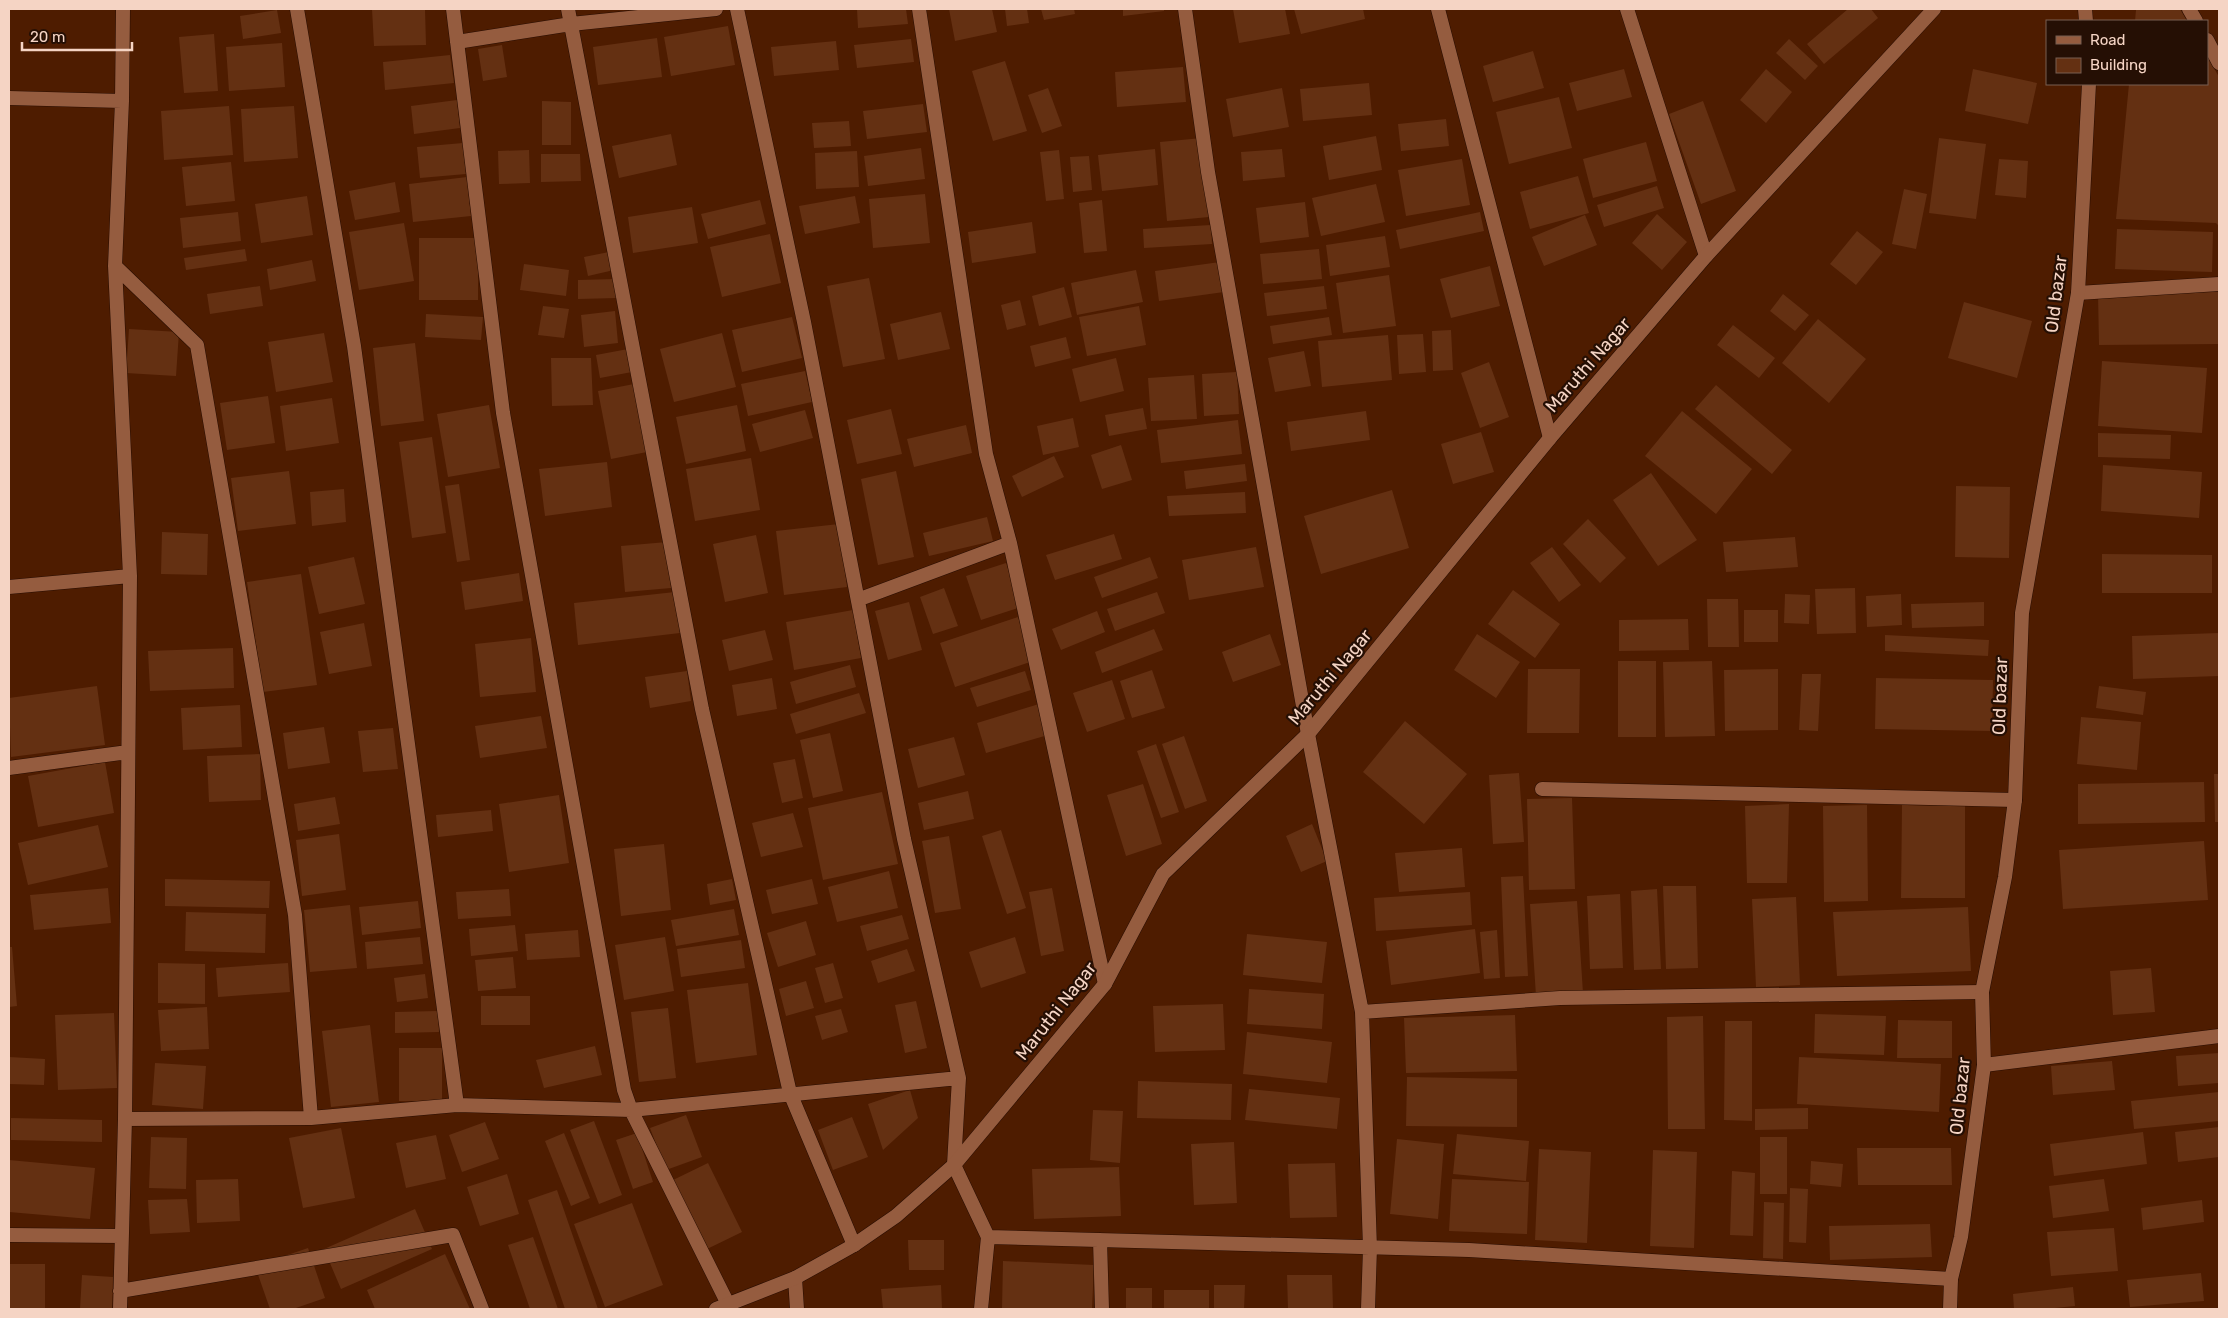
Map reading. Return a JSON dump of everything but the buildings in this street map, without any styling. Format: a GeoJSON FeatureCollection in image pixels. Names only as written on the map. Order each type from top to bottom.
{"type":"FeatureCollection","features":[{"type":"Feature","properties":{"kind":"street"},"geometry":{"type":"LineString","coordinates":[[120,1309],[125,1119],[130,576],[115,266],[122,101],[123,9]]}},
{"type":"Feature","properties":{"kind":"street"},"geometry":{"type":"LineString","coordinates":[[297,9],[354,346],[457,1106]]}},
{"type":"Feature","properties":{"kind":"street"},"geometry":{"type":"LineString","coordinates":[[453,9],[503,413],[624,1090],[631,1110],[722,1306]]}},
{"type":"Feature","properties":{"kind":"street"},"geometry":{"type":"LineString","coordinates":[[568,9],[702,709],[790,1093],[854,1245]]}},
{"type":"Feature","properties":{"kind":"street"},"geometry":{"type":"LineString","coordinates":[[456,42],[571,24],[716,9]]}},
{"type":"Feature","properties":{"kind":"street"},"geometry":{"type":"LineString","coordinates":[[737,9],[804,322],[860,599],[904,840],[959,1078],[954,1165],[988,1237],[981,1309]]}},
{"type":"Feature","properties":{"kind":"street"},"geometry":{"type":"LineString","coordinates":[[919,9],[986,454],[1010,543],[1105,984]]}},
{"type":"Feature","properties":{"kind":"street"},"geometry":{"type":"LineString","coordinates":[[1184,9],[1208,172],[1308,734],[1362,1012],[1370,1248],[1368,1309]]}},
{"type":"Feature","properties":{"kind":"street"},"geometry":{"type":"LineString","coordinates":[[1438,9],[1550,438]]}},
{"type":"Feature","properties":{"kind":"street"},"geometry":{"type":"LineString","coordinates":[[1627,9],[1706,256]]}},
{"type":"Feature","properties":{"kind":"street","name":"Maruthi Nagar"},"geometry":{"type":"LineString","coordinates":[[722,1306],[795,1278],[854,1245],[896,1216],[954,1165],[1105,984],[1163,874],[1308,734],[1550,438],[1706,256],[1934,9]]}},
{"type":"Feature","properties":{"kind":"street"},"geometry":{"type":"LineString","coordinates":[[2189,9],[2195,20]]}},
{"type":"Feature","properties":{"kind":"street"},"geometry":{"type":"LineString","coordinates":[[2208,42],[2219,62]]}},
{"type":"Feature","properties":{"kind":"street","name":"Old bazar"},"geometry":{"type":"LineString","coordinates":[[1950,1309],[1951,1279],[1961,1237],[1984,1066],[1982,992],[2005,877],[2015,800],[2022,613],[2078,293],[2090,85]]}},
{"type":"Feature","properties":{"kind":"street"},"geometry":{"type":"LineString","coordinates":[[9,98],[122,101]]}},
{"type":"Feature","properties":{"kind":"street"},"geometry":{"type":"LineString","coordinates":[[115,266],[197,345],[295,915],[311,1118]]}},
{"type":"Feature","properties":{"kind":"street"},"geometry":{"type":"LineString","coordinates":[[2078,293],[2219,284]]}},
{"type":"Feature","properties":{"kind":"street"},"geometry":{"type":"LineString","coordinates":[[860,599],[1010,543]]}},
{"type":"Feature","properties":{"kind":"street"},"geometry":{"type":"LineString","coordinates":[[9,587],[130,576]]}},
{"type":"Feature","properties":{"kind":"street"},"geometry":{"type":"LineString","coordinates":[[9,768],[128,752]]}},
{"type":"Feature","properties":{"kind":"street"},"geometry":{"type":"LineString","coordinates":[[1542,789],[2015,800]]}},
{"type":"Feature","properties":{"kind":"street"},"geometry":{"type":"LineString","coordinates":[[1362,1012],[1560,998],[1982,992]]}},
{"type":"Feature","properties":{"kind":"street"},"geometry":{"type":"LineString","coordinates":[[1984,1066],[2219,1036]]}},
{"type":"Feature","properties":{"kind":"street"},"geometry":{"type":"LineString","coordinates":[[125,1119],[311,1118],[457,1106],[631,1110],[959,1078]]}},
{"type":"Feature","properties":{"kind":"street"},"geometry":{"type":"LineString","coordinates":[[9,1235],[121,1236]]}},
{"type":"Feature","properties":{"kind":"street"},"geometry":{"type":"LineString","coordinates":[[120,1290],[453,1236],[482,1309]]}},
{"type":"Feature","properties":{"kind":"street"},"geometry":{"type":"LineString","coordinates":[[988,1237],[1479,1250],[1951,1279]]}},
{"type":"Feature","properties":{"kind":"street"},"geometry":{"type":"LineString","coordinates":[[1100,1240],[1102,1309]]}},
{"type":"Feature","properties":{"kind":"street"},"geometry":{"type":"LineString","coordinates":[[795,1278],[797,1309]]}}]}
